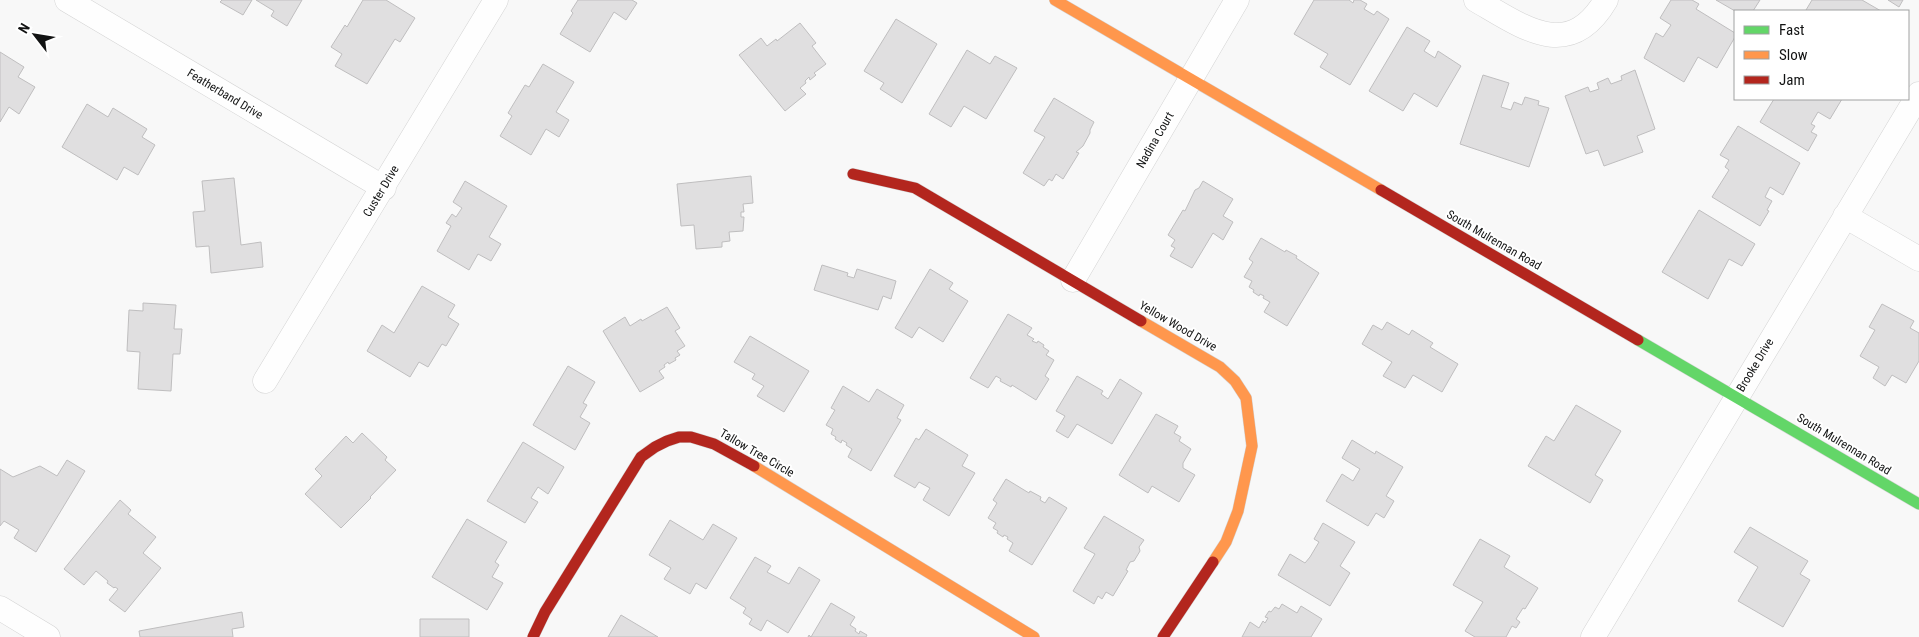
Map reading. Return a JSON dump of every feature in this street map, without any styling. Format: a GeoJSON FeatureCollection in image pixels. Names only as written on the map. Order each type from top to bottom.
{"type":"FeatureCollection","features":[{"type":"Feature","properties":{"kind":"street","name":"Featherband Drive"},"geometry":{"type":"LineString","coordinates":[[67,0],[384,188]]}},
{"type":"Feature","properties":{"kind":"street","name":"Custer Drive"},"geometry":{"type":"LineString","coordinates":[[265,381],[384,188],[496,0]]}},
{"type":"Feature","properties":{"kind":"street","name":"South Mulrennan Road"},"geometry":{"type":"LineString","coordinates":[[1055,0],[1919,504]]}},
{"type":"Feature","properties":{"kind":"street","name":"Nadina Court"},"geometry":{"type":"LineString","coordinates":[[1073,280],[1237,0]]}},
{"type":"Feature","properties":{"kind":"street"},"geometry":{"type":"LineString","coordinates":[[1476,0],[1520,25],[1544,35],[1558,35],[1574,32],[1586,26],[1597,15],[1606,0]]}},
{"type":"Feature","properties":{"kind":"street","name":"Brooke Drive"},"geometry":{"type":"LineString","coordinates":[[1593,637],[1919,94]]}},
{"type":"Feature","properties":{"kind":"street","name":"Yellow Wood Drive"},"geometry":{"type":"LineString","coordinates":[[853,174],[914,188],[1220,367],[1235,381],[1246,398],[1252,446],[1238,511],[1226,542],[1163,637]]}},
{"type":"Feature","properties":{"kind":"street"},"geometry":{"type":"LineString","coordinates":[[1845,216],[1919,259]]}},
{"type":"Feature","properties":{"kind":"street","name":"Tallow Tree Circle"},"geometry":{"type":"LineString","coordinates":[[533,637],[545,612],[641,457],[654,447],[668,441],[682,437],[696,437],[709,441],[741,458],[1034,637]]}},
{"type":"Feature","properties":{"kind":"street"},"geometry":{"type":"LineString","coordinates":[[0,608],[48,637]]}},
{"type":"Feature","properties":{"kind":"building"},"geometry":{"type":"Polygon","coordinates":[[[222,0],[252,0],[243,15],[220,2],[222,0]]]}},
{"type":"Feature","properties":{"kind":"building"},"geometry":{"type":"Polygon","coordinates":[[[256,0],[302,0],[287,26],[271,16],[274,11],[256,0]]]}},
{"type":"Feature","properties":{"kind":"building"},"geometry":{"type":"Polygon","coordinates":[[[363,0],[386,0],[415,18],[400,42],[395,39],[367,84],[335,66],[342,54],[331,47],[345,25],[347,27],[363,0]]]}},
{"type":"Feature","properties":{"kind":"building"},"geometry":{"type":"Polygon","coordinates":[[[578,0],[632,0],[637,3],[626,20],[614,12],[590,52],[560,34],[573,13],[571,11],[578,0]]]}},
{"type":"Feature","properties":{"kind":"building"},"geometry":{"type":"Polygon","coordinates":[[[1314,0],[1349,0],[1353,3],[1354,0],[1360,0],[1367,4],[1364,9],[1374,15],[1377,11],[1389,19],[1350,85],[1320,67],[1328,54],[1294,34],[1314,0]]]}},
{"type":"Feature","properties":{"kind":"building"},"geometry":{"type":"Polygon","coordinates":[[[1671,0],[1692,0],[1699,4],[1696,9],[1734,32],[1734,39],[1717,68],[1698,57],[1684,82],[1644,58],[1656,33],[1663,37],[1671,25],[1660,18],[1671,0]]]}},
{"type":"Feature","properties":{"kind":"building"},"geometry":{"type":"Polygon","coordinates":[[[1716,0],[1760,0],[1754,10],[1734,10],[1716,0]]]}},
{"type":"Feature","properties":{"kind":"building"},"geometry":{"type":"Polygon","coordinates":[[[1812,0],[1862,0],[1879,10],[1806,10],[1812,0]]]}},
{"type":"Feature","properties":{"kind":"building"},"geometry":{"type":"Polygon","coordinates":[[[1888,0],[1903,0],[1899,7],[1888,0]]]}},
{"type":"Feature","properties":{"kind":"building"},"geometry":{"type":"Polygon","coordinates":[[[896,19],[937,44],[902,103],[880,89],[884,83],[864,71],[896,19]]]}},
{"type":"Feature","properties":{"kind":"building"},"geometry":{"type":"Polygon","coordinates":[[[800,23],[816,43],[812,46],[826,64],[814,73],[816,75],[810,80],[809,77],[800,88],[806,94],[785,111],[739,55],[761,38],[767,46],[776,39],[777,41],[800,23]]]}},
{"type":"Feature","properties":{"kind":"building"},"geometry":{"type":"Polygon","coordinates":[[[1407,27],[1430,41],[1424,51],[1435,58],[1438,51],[1461,66],[1437,107],[1414,93],[1403,111],[1369,91],[1407,27]]]}},
{"type":"Feature","properties":{"kind":"building"},"geometry":{"type":"Polygon","coordinates":[[[967,50],[990,64],[995,56],[1017,68],[986,119],[964,106],[951,127],[929,114],[967,50]]]}},
{"type":"Feature","properties":{"kind":"building"},"geometry":{"type":"Polygon","coordinates":[[[0,52],[24,67],[18,77],[35,87],[19,114],[9,107],[0,122],[0,52]]]}},
{"type":"Feature","properties":{"kind":"building"},"geometry":{"type":"Polygon","coordinates":[[[543,64],[574,82],[556,112],[569,120],[559,137],[546,129],[531,155],[500,136],[512,116],[508,113],[525,85],[529,87],[543,64]]]}},
{"type":"Feature","properties":{"kind":"building"},"geometry":{"type":"Polygon","coordinates":[[[1635,70],[1655,129],[1637,136],[1643,152],[1604,166],[1598,150],[1586,154],[1565,96],[1588,87],[1590,92],[1599,89],[1597,83],[1608,78],[1611,84],[1622,80],[1621,76],[1635,70]]]}},
{"type":"Feature","properties":{"kind":"building"},"geometry":{"type":"Polygon","coordinates":[[[1483,75],[1509,83],[1501,107],[1511,110],[1514,102],[1522,105],[1525,97],[1539,101],[1538,105],[1549,108],[1529,167],[1460,144],[1483,75]]]}},
{"type":"Feature","properties":{"kind":"building"},"geometry":{"type":"Polygon","coordinates":[[[1054,98],[1094,122],[1083,146],[1076,152],[1079,153],[1063,179],[1056,174],[1052,181],[1049,179],[1044,186],[1023,173],[1045,137],[1034,131],[1054,98]]]}},
{"type":"Feature","properties":{"kind":"building"},"geometry":{"type":"Polygon","coordinates":[[[1773,100],[1841,100],[1830,119],[1818,112],[1811,124],[1815,126],[1811,132],[1817,135],[1808,151],[1760,122],[1773,100]]]}},
{"type":"Feature","properties":{"kind":"building"},"geometry":{"type":"Polygon","coordinates":[[[87,104],[108,117],[113,108],[147,129],[142,137],[155,145],[138,175],[124,167],[117,180],[62,147],[87,104]]]}},
{"type":"Feature","properties":{"kind":"building"},"geometry":{"type":"Polygon","coordinates":[[[1738,126],[1800,163],[1783,195],[1770,187],[1765,197],[1772,201],[1767,210],[1769,211],[1760,226],[1712,197],[1729,170],[1725,167],[1729,160],[1720,155],[1738,126]]]}},
{"type":"Feature","properties":{"kind":"building"},"geometry":{"type":"Polygon","coordinates":[[[751,176],[753,203],[743,204],[744,212],[741,212],[741,217],[744,217],[743,231],[729,232],[730,241],[722,242],[722,247],[696,249],[694,225],[681,226],[677,184],[751,176]]]}},
{"type":"Feature","properties":{"kind":"building"},"geometry":{"type":"Polygon","coordinates":[[[234,178],[241,245],[261,242],[263,267],[211,273],[209,246],[196,247],[193,212],[205,211],[202,181],[234,178]]]}},
{"type":"Feature","properties":{"kind":"building"},"geometry":{"type":"Polygon","coordinates":[[[465,181],[507,206],[489,237],[501,244],[491,261],[478,254],[469,270],[437,251],[451,226],[446,223],[452,214],[456,217],[462,208],[453,202],[465,181]]]}},
{"type":"Feature","properties":{"kind":"building"},"geometry":{"type":"Polygon","coordinates":[[[1203,181],[1233,199],[1223,216],[1233,222],[1223,240],[1213,233],[1192,268],[1170,256],[1175,248],[1171,246],[1175,240],[1168,235],[1183,210],[1185,211],[1195,190],[1199,188],[1203,181]]]}},
{"type":"Feature","properties":{"kind":"building"},"geometry":{"type":"Polygon","coordinates":[[[1699,210],[1755,244],[1742,266],[1729,259],[1708,299],[1662,272],[1699,210]]]}},
{"type":"Feature","properties":{"kind":"building"},"geometry":{"type":"Polygon","coordinates":[[[1261,238],[1285,252],[1286,250],[1297,256],[1296,258],[1319,273],[1287,326],[1264,312],[1270,302],[1263,298],[1264,296],[1260,294],[1259,296],[1253,292],[1254,290],[1249,287],[1252,281],[1244,277],[1253,262],[1249,259],[1261,238]]]}},
{"type":"Feature","properties":{"kind":"building"},"geometry":{"type":"Polygon","coordinates":[[[822,265],[848,273],[847,276],[854,278],[857,269],[896,281],[891,299],[883,296],[878,310],[814,290],[822,265]]]}},
{"type":"Feature","properties":{"kind":"building"},"geometry":{"type":"Polygon","coordinates":[[[930,269],[953,283],[949,289],[968,301],[943,342],[919,327],[912,338],[895,328],[930,269]]]}},
{"type":"Feature","properties":{"kind":"building"},"geometry":{"type":"Polygon","coordinates":[[[422,286],[455,305],[448,317],[459,324],[446,346],[442,344],[428,367],[419,362],[410,377],[367,351],[382,325],[394,333],[422,286]]]}},
{"type":"Feature","properties":{"kind":"building"},"geometry":{"type":"Polygon","coordinates":[[[143,303],[176,305],[174,329],[182,329],[180,354],[173,354],[171,391],[138,389],[140,352],[127,351],[129,310],[143,311],[143,303]]]}},
{"type":"Feature","properties":{"kind":"building"},"geometry":{"type":"Polygon","coordinates":[[[1882,304],[1914,321],[1910,328],[1919,333],[1919,361],[1906,383],[1892,375],[1885,386],[1873,378],[1879,367],[1860,356],[1875,330],[1869,327],[1882,304]]]}},
{"type":"Feature","properties":{"kind":"building"},"geometry":{"type":"Polygon","coordinates":[[[667,307],[680,328],[675,331],[685,346],[677,351],[680,355],[675,358],[676,360],[669,364],[668,362],[659,371],[664,378],[640,392],[603,331],[625,317],[630,326],[667,307]]]}},
{"type":"Feature","properties":{"kind":"building"},"geometry":{"type":"Polygon","coordinates":[[[1008,314],[1032,328],[1027,335],[1034,339],[1032,341],[1037,343],[1038,341],[1044,345],[1043,347],[1049,351],[1046,355],[1054,360],[1045,376],[1049,379],[1036,400],[1012,385],[1011,387],[1000,381],[1001,379],[996,376],[988,388],[970,378],[1008,314]]]}},
{"type":"Feature","properties":{"kind":"building"},"geometry":{"type":"Polygon","coordinates":[[[1387,322],[1409,335],[1412,330],[1433,343],[1430,347],[1458,364],[1442,392],[1413,375],[1405,388],[1383,376],[1392,362],[1362,344],[1373,325],[1382,330],[1387,322]]]}},
{"type":"Feature","properties":{"kind":"building"},"geometry":{"type":"Polygon","coordinates":[[[750,336],[809,371],[784,412],[757,396],[764,386],[752,379],[755,374],[734,362],[750,336]]]}},
{"type":"Feature","properties":{"kind":"building"},"geometry":{"type":"Polygon","coordinates":[[[568,366],[595,382],[583,403],[587,405],[580,417],[590,423],[575,450],[533,425],[568,366]]]}},
{"type":"Feature","properties":{"kind":"building"},"geometry":{"type":"Polygon","coordinates":[[[1077,376],[1103,391],[1101,394],[1108,399],[1120,379],[1142,393],[1112,444],[1077,424],[1068,438],[1056,431],[1065,416],[1056,411],[1077,376]]]}},
{"type":"Feature","properties":{"kind":"building"},"geometry":{"type":"Polygon","coordinates":[[[843,386],[869,402],[877,389],[904,405],[897,418],[901,420],[871,471],[848,457],[852,449],[842,440],[841,443],[835,439],[836,437],[831,434],[833,429],[826,425],[835,410],[831,408],[843,386]]]}},
{"type":"Feature","properties":{"kind":"building"},"geometry":{"type":"Polygon","coordinates":[[[1576,405],[1621,431],[1595,475],[1603,480],[1590,503],[1528,466],[1546,436],[1554,441],[1576,405]]]}},
{"type":"Feature","properties":{"kind":"building"},"geometry":{"type":"Polygon","coordinates":[[[1156,414],[1178,426],[1174,433],[1181,437],[1179,441],[1191,449],[1183,463],[1183,468],[1195,475],[1179,502],[1152,486],[1148,493],[1119,475],[1156,414]]]}},
{"type":"Feature","properties":{"kind":"building"},"geometry":{"type":"Polygon","coordinates":[[[926,429],[968,455],[962,466],[975,473],[949,516],[923,500],[930,488],[919,482],[915,488],[894,476],[916,438],[919,440],[926,429]]]}},
{"type":"Feature","properties":{"kind":"building"},"geometry":{"type":"Polygon","coordinates":[[[362,433],[387,457],[385,460],[396,470],[341,528],[305,494],[322,476],[315,469],[346,436],[353,443],[362,433]]]}},
{"type":"Feature","properties":{"kind":"building"},"geometry":{"type":"Polygon","coordinates":[[[1352,440],[1375,454],[1376,451],[1403,467],[1386,496],[1394,501],[1384,518],[1376,513],[1368,526],[1326,501],[1342,474],[1353,481],[1360,469],[1342,458],[1352,440]]]}},
{"type":"Feature","properties":{"kind":"building"},"geometry":{"type":"Polygon","coordinates":[[[523,442],[564,467],[548,494],[538,487],[531,498],[538,502],[525,523],[487,501],[523,442]]]}},
{"type":"Feature","properties":{"kind":"building"},"geometry":{"type":"Polygon","coordinates":[[[67,460],[85,471],[36,552],[14,538],[19,530],[4,521],[0,526],[0,469],[13,477],[40,466],[57,476],[67,460]]]}},
{"type":"Feature","properties":{"kind":"building"},"geometry":{"type":"Polygon","coordinates":[[[1006,479],[1029,493],[1030,491],[1041,497],[1040,500],[1045,503],[1049,497],[1067,508],[1032,565],[1009,551],[1013,543],[1007,539],[1008,537],[1004,535],[1003,537],[997,533],[998,531],[993,528],[996,523],[988,518],[997,503],[993,500],[1006,479]]]}},
{"type":"Feature","properties":{"kind":"building"},"geometry":{"type":"Polygon","coordinates":[[[120,500],[131,510],[128,514],[156,537],[143,553],[161,568],[125,612],[109,600],[118,589],[107,583],[108,581],[96,571],[84,585],[64,569],[120,500]]]}},
{"type":"Feature","properties":{"kind":"building"},"geometry":{"type":"Polygon","coordinates":[[[1104,516],[1144,540],[1139,547],[1140,551],[1134,561],[1130,562],[1126,570],[1128,571],[1113,596],[1106,592],[1102,599],[1098,596],[1094,604],[1073,591],[1095,554],[1084,548],[1104,516]]]}},
{"type":"Feature","properties":{"kind":"building"},"geometry":{"type":"Polygon","coordinates":[[[467,519],[507,542],[495,562],[499,565],[492,577],[503,583],[487,610],[432,577],[467,519]]]}},
{"type":"Feature","properties":{"kind":"building"},"geometry":{"type":"Polygon","coordinates":[[[670,520],[703,540],[713,524],[737,538],[706,589],[696,583],[690,594],[664,579],[671,568],[649,555],[670,520]]]}},
{"type":"Feature","properties":{"kind":"building"},"geometry":{"type":"Polygon","coordinates":[[[1323,523],[1355,542],[1340,566],[1350,573],[1330,606],[1278,575],[1290,554],[1305,563],[1319,542],[1314,539],[1323,523]]]}},
{"type":"Feature","properties":{"kind":"building"},"geometry":{"type":"Polygon","coordinates":[[[1750,527],[1808,561],[1800,574],[1810,580],[1783,627],[1738,601],[1758,567],[1734,552],[1750,527]]]}},
{"type":"Feature","properties":{"kind":"building"},"geometry":{"type":"Polygon","coordinates":[[[1480,539],[1510,556],[1504,567],[1538,588],[1525,609],[1523,608],[1516,619],[1520,622],[1516,628],[1512,626],[1506,637],[1475,637],[1465,631],[1483,602],[1453,585],[1480,539]]]}},
{"type":"Feature","properties":{"kind":"building"},"geometry":{"type":"Polygon","coordinates":[[[755,557],[771,566],[767,572],[789,584],[799,567],[820,580],[788,633],[767,620],[761,631],[749,624],[752,619],[743,613],[746,608],[730,598],[755,557]]]}},
{"type":"Feature","properties":{"kind":"building"},"geometry":{"type":"Polygon","coordinates":[[[831,603],[855,617],[850,625],[859,634],[860,631],[867,635],[866,637],[811,637],[831,603]]]}},
{"type":"Feature","properties":{"kind":"building"},"geometry":{"type":"Polygon","coordinates":[[[1282,604],[1297,613],[1301,606],[1322,619],[1311,637],[1242,637],[1250,622],[1259,628],[1263,621],[1265,623],[1268,618],[1265,617],[1269,611],[1271,612],[1275,607],[1279,609],[1282,604]]]}},
{"type":"Feature","properties":{"kind":"building"},"geometry":{"type":"Polygon","coordinates":[[[242,612],[244,627],[232,629],[233,637],[140,637],[139,631],[242,612]]]}},
{"type":"Feature","properties":{"kind":"building"},"geometry":{"type":"Polygon","coordinates":[[[621,615],[658,637],[608,637],[621,615]]]}},
{"type":"Feature","properties":{"kind":"building"},"geometry":{"type":"Polygon","coordinates":[[[420,619],[469,619],[469,637],[420,637],[420,619]]]}},
{"type":"Feature","properties":{"kind":"traffic: fast"},"geometry":{"type":"LineString","coordinates":[[1638,340],[1919,504]]}},
{"type":"Feature","properties":{"kind":"traffic: slow"},"geometry":{"type":"LineString","coordinates":[[1055,0],[1381,190]]}},
{"type":"Feature","properties":{"kind":"traffic: slow"},"geometry":{"type":"LineString","coordinates":[[1141,321],[1220,367],[1235,381],[1246,398],[1252,446],[1238,511],[1226,542],[1213,562]]}},
{"type":"Feature","properties":{"kind":"traffic: slow"},"geometry":{"type":"LineString","coordinates":[[754,466],[1034,637]]}},
{"type":"Feature","properties":{"kind":"traffic: jam"},"geometry":{"type":"LineString","coordinates":[[853,174],[915,188],[1141,321]]}},
{"type":"Feature","properties":{"kind":"traffic: jam"},"geometry":{"type":"LineString","coordinates":[[1381,190],[1638,340]]}},
{"type":"Feature","properties":{"kind":"traffic: jam"},"geometry":{"type":"LineString","coordinates":[[533,637],[545,612],[641,457],[667,441],[679,437],[691,437],[714,444],[754,466]]}},
{"type":"Feature","properties":{"kind":"traffic: jam"},"geometry":{"type":"LineString","coordinates":[[1163,637],[1213,562]]}}]}
